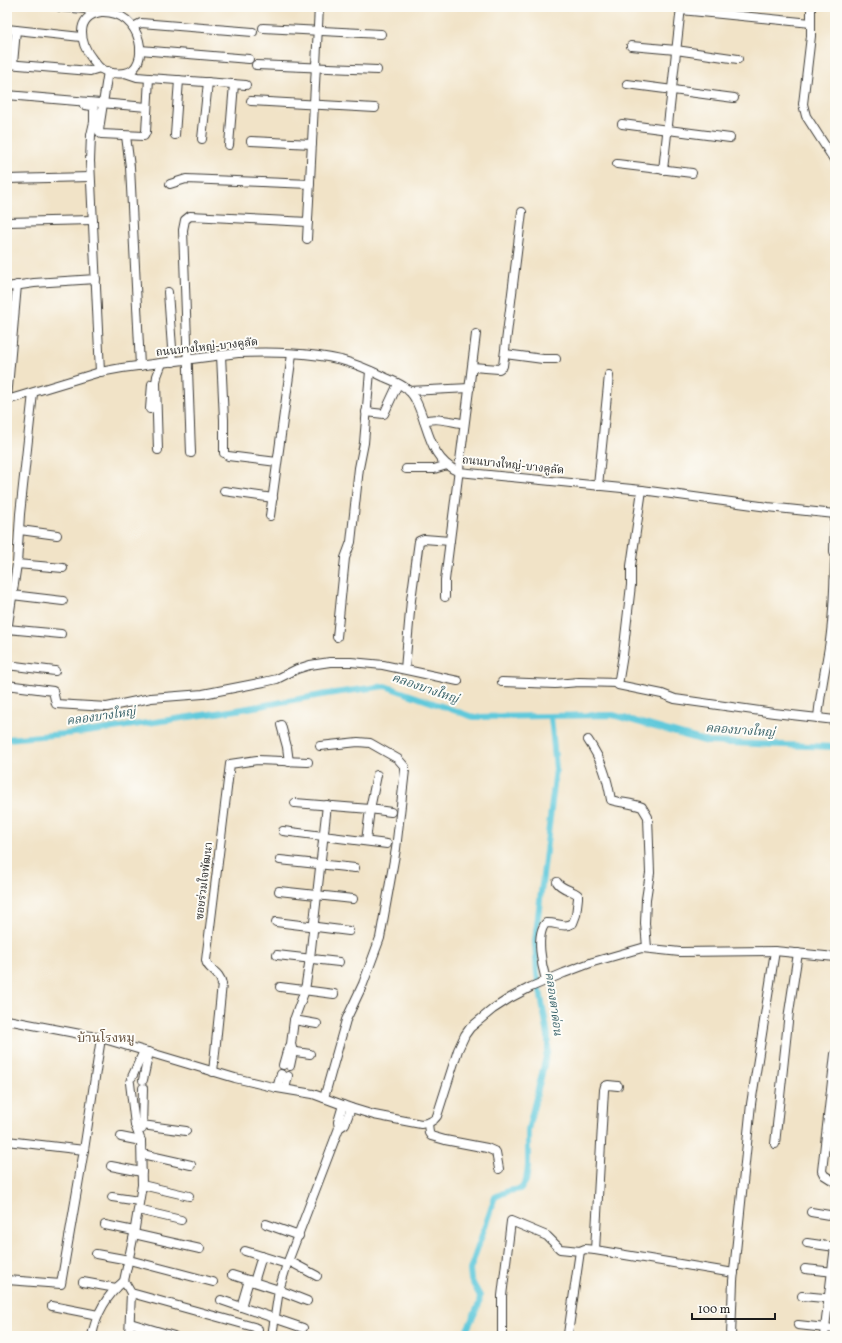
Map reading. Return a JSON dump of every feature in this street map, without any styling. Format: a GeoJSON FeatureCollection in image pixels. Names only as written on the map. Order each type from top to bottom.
{"type":"FeatureCollection","features":[{"type":"Feature","properties":{"kind":"street"},"geometry":{"type":"LineString","coordinates":[[60,7],[85,10],[95,13],[115,10],[136,29],[140,50],[136,66],[132,70],[125,73]]}},
{"type":"Feature","properties":{"kind":"street"},"geometry":{"type":"LineString","coordinates":[[307,239],[319,7]]}},
{"type":"Feature","properties":{"kind":"street"},"geometry":{"type":"LineString","coordinates":[[811,7],[811,23],[802,104],[806,116],[835,161]]}},
{"type":"Feature","properties":{"kind":"street"},"geometry":{"type":"LineString","coordinates":[[662,170],[681,9],[811,23]]}},
{"type":"Feature","properties":{"kind":"street"},"geometry":{"type":"LineString","coordinates":[[95,13],[88,19],[83,28],[81,37],[89,55],[104,70],[103,103],[97,123],[91,135],[90,177],[100,372]]}},
{"type":"Feature","properties":{"kind":"street"},"geometry":{"type":"LineString","coordinates":[[133,27],[141,23],[253,32]]}},
{"type":"Feature","properties":{"kind":"street"},"geometry":{"type":"LineString","coordinates":[[263,28],[381,34]]}},
{"type":"Feature","properties":{"kind":"street"},"geometry":{"type":"LineString","coordinates":[[7,29],[81,37]]}},
{"type":"Feature","properties":{"kind":"street"},"geometry":{"type":"LineString","coordinates":[[16,30],[10,64],[90,71],[104,70],[125,73],[136,77],[246,85]]}},
{"type":"Feature","properties":{"kind":"street"},"geometry":{"type":"LineString","coordinates":[[631,46],[676,50],[738,59]]}},
{"type":"Feature","properties":{"kind":"street"},"geometry":{"type":"LineString","coordinates":[[140,50],[249,59]]}},
{"type":"Feature","properties":{"kind":"street"},"geometry":{"type":"LineString","coordinates":[[256,65],[377,70]]}},
{"type":"Feature","properties":{"kind":"street"},"geometry":{"type":"LineString","coordinates":[[7,99],[90,106],[94,108],[100,134],[142,136],[145,134],[149,78]]}},
{"type":"Feature","properties":{"kind":"street"},"geometry":{"type":"LineString","coordinates":[[176,135],[179,80]]}},
{"type":"Feature","properties":{"kind":"street"},"geometry":{"type":"LineString","coordinates":[[202,139],[208,82]]}},
{"type":"Feature","properties":{"kind":"street"},"geometry":{"type":"LineString","coordinates":[[229,145],[234,84]]}},
{"type":"Feature","properties":{"kind":"street"},"geometry":{"type":"LineString","coordinates":[[627,84],[734,98]]}},
{"type":"Feature","properties":{"kind":"street"},"geometry":{"type":"LineString","coordinates":[[7,95],[147,107]]}},
{"type":"Feature","properties":{"kind":"street"},"geometry":{"type":"LineString","coordinates":[[251,101],[374,108]]}},
{"type":"Feature","properties":{"kind":"street"},"geometry":{"type":"LineString","coordinates":[[622,124],[730,138]]}},
{"type":"Feature","properties":{"kind":"street"},"geometry":{"type":"LineString","coordinates":[[126,136],[130,167],[140,366]]}},
{"type":"Feature","properties":{"kind":"street"},"geometry":{"type":"LineString","coordinates":[[251,141],[312,144]]}},
{"type":"Feature","properties":{"kind":"street"},"geometry":{"type":"LineString","coordinates":[[617,164],[692,173]]}},
{"type":"Feature","properties":{"kind":"street"},"geometry":{"type":"LineString","coordinates":[[7,179],[90,177]]}},
{"type":"Feature","properties":{"kind":"street"},"geometry":{"type":"LineString","coordinates":[[170,184],[186,179],[310,184]]}},
{"type":"Feature","properties":{"kind":"street"},"geometry":{"type":"LineString","coordinates":[[472,367],[502,368],[522,212]]}},
{"type":"Feature","properties":{"kind":"street"},"geometry":{"type":"LineString","coordinates":[[191,453],[183,230],[187,217],[308,222]]}},
{"type":"Feature","properties":{"kind":"street"},"geometry":{"type":"LineString","coordinates":[[7,222],[92,220]]}},
{"type":"Feature","properties":{"kind":"street"},"geometry":{"type":"LineString","coordinates":[[7,287],[96,279]]}},
{"type":"Feature","properties":{"kind":"street"},"geometry":{"type":"LineString","coordinates":[[7,400],[17,285]]}},
{"type":"Feature","properties":{"kind":"street"},"geometry":{"type":"LineString","coordinates":[[168,292],[173,362]]}},
{"type":"Feature","properties":{"kind":"street"},"geometry":{"type":"LineString","coordinates":[[445,596],[444,591],[476,334]]}},
{"type":"Feature","properties":{"kind":"street","name":"ถนนบางใหญ่-บางคูลัด"},"geometry":{"type":"LineString","coordinates":[[7,400],[100,372],[188,359],[255,352],[330,358],[370,371],[409,390],[415,399],[435,451],[447,465],[459,472],[642,490],[774,508],[835,514]]}},
{"type":"Feature","properties":{"kind":"street"},"geometry":{"type":"LineString","coordinates":[[270,516],[292,354]]}},
{"type":"Feature","properties":{"kind":"street"},"geometry":{"type":"LineString","coordinates":[[505,354],[543,359],[556,359]]}},
{"type":"Feature","properties":{"kind":"street"},"geometry":{"type":"LineString","coordinates":[[221,355],[226,454],[277,462]]}},
{"type":"Feature","properties":{"kind":"street"},"geometry":{"type":"LineString","coordinates":[[158,450],[156,383],[162,363]]}},
{"type":"Feature","properties":{"kind":"street"},"geometry":{"type":"LineString","coordinates":[[337,637],[345,558],[351,542],[359,468],[364,443],[370,371]]}},
{"type":"Feature","properties":{"kind":"street"},"geometry":{"type":"LineString","coordinates":[[150,408],[153,378],[155,374],[159,372]]}},
{"type":"Feature","properties":{"kind":"street"},"geometry":{"type":"LineString","coordinates":[[598,486],[610,375]]}},
{"type":"Feature","properties":{"kind":"street"},"geometry":{"type":"LineString","coordinates":[[366,412],[384,414],[398,384]]}},
{"type":"Feature","properties":{"kind":"street"},"geometry":{"type":"LineString","coordinates":[[409,390],[470,388]]}},
{"type":"Feature","properties":{"kind":"street"},"geometry":{"type":"LineString","coordinates":[[33,393],[20,514],[17,564],[7,630],[61,634]]}},
{"type":"Feature","properties":{"kind":"street"},"geometry":{"type":"LineString","coordinates":[[424,421],[438,419],[461,423]]}},
{"type":"Feature","properties":{"kind":"street"},"geometry":{"type":"LineString","coordinates":[[406,469],[434,469],[447,465]]}},
{"type":"Feature","properties":{"kind":"street"},"geometry":{"type":"LineString","coordinates":[[618,683],[623,655],[631,585],[631,566],[642,490]]}},
{"type":"Feature","properties":{"kind":"street"},"geometry":{"type":"LineString","coordinates":[[224,491],[273,498]]}},
{"type":"Feature","properties":{"kind":"street"},"geometry":{"type":"LineString","coordinates":[[835,518],[835,555]]}},
{"type":"Feature","properties":{"kind":"street"},"geometry":{"type":"LineString","coordinates":[[20,530],[57,534]]}},
{"type":"Feature","properties":{"kind":"street"},"geometry":{"type":"LineString","coordinates":[[405,669],[411,600],[419,541],[424,539],[450,541]]}},
{"type":"Feature","properties":{"kind":"street"},"geometry":{"type":"LineString","coordinates":[[818,718],[822,681],[832,648],[835,560]]}},
{"type":"Feature","properties":{"kind":"street"},"geometry":{"type":"LineString","coordinates":[[17,564],[63,568]]}},
{"type":"Feature","properties":{"kind":"street"},"geometry":{"type":"LineString","coordinates":[[12,595],[63,601]]}},
{"type":"Feature","properties":{"kind":"street"},"geometry":{"type":"LineString","coordinates":[[7,685],[53,690],[56,704],[107,706],[151,698],[204,694],[278,679],[297,669],[330,662],[383,665],[458,681]]}},
{"type":"Feature","properties":{"kind":"street"},"geometry":{"type":"LineString","coordinates":[[7,665],[55,671]]}},
{"type":"Feature","properties":{"kind":"street"},"geometry":{"type":"LineString","coordinates":[[502,682],[555,684],[579,682],[618,683],[619,686],[662,694],[675,699],[835,720]]}},
{"type":"Feature","properties":{"kind":"street"},"geometry":{"type":"LineString","coordinates":[[281,725],[289,762]]}},
{"type":"Feature","properties":{"kind":"street"},"geometry":{"type":"LineString","coordinates":[[588,740],[600,757],[608,783],[611,800],[642,807],[648,818],[650,874],[646,899],[645,923],[647,948]]}},
{"type":"Feature","properties":{"kind":"street"},"geometry":{"type":"LineString","coordinates":[[320,746],[358,742],[370,743],[398,759],[406,770],[396,849],[380,938],[363,984],[346,1020],[324,1098]]}},
{"type":"Feature","properties":{"kind":"street","name":"ซอยร่วมใจพัฒนา"},"geometry":{"type":"LineString","coordinates":[[213,1072],[222,984],[220,976],[207,965],[206,960],[230,764],[257,760],[308,762]]}},
{"type":"Feature","properties":{"kind":"street"},"geometry":{"type":"LineString","coordinates":[[366,841],[370,809],[377,775]]}},
{"type":"Feature","properties":{"kind":"street"},"geometry":{"type":"LineString","coordinates":[[295,803],[390,812]]}},
{"type":"Feature","properties":{"kind":"street"},"geometry":{"type":"LineString","coordinates":[[287,1065],[294,1020],[305,990],[310,958],[327,805]]}},
{"type":"Feature","properties":{"kind":"street"},"geometry":{"type":"LineString","coordinates":[[283,831],[387,844]]}},
{"type":"Feature","properties":{"kind":"street"},"geometry":{"type":"LineString","coordinates":[[280,860],[355,868]]}},
{"type":"Feature","properties":{"kind":"street"},"geometry":{"type":"LineString","coordinates":[[544,981],[540,954],[543,927],[546,923],[565,926],[573,923],[576,915],[578,895],[562,887],[558,882]]}},
{"type":"Feature","properties":{"kind":"street"},"geometry":{"type":"LineString","coordinates":[[279,891],[353,900]]}},
{"type":"Feature","properties":{"kind":"street"},"geometry":{"type":"LineString","coordinates":[[276,922],[349,932]]}},
{"type":"Feature","properties":{"kind":"street"},"geometry":{"type":"LineString","coordinates":[[7,1020],[101,1038],[213,1072],[324,1098],[347,1107],[385,1118],[421,1124],[434,1120],[437,1116],[460,1046],[470,1028],[493,1009],[544,981],[593,962],[636,948],[680,952],[775,951],[835,957]]}},
{"type":"Feature","properties":{"kind":"street"},"geometry":{"type":"LineString","coordinates":[[731,1336],[734,1273],[751,1104],[775,951]]}},
{"type":"Feature","properties":{"kind":"street"},"geometry":{"type":"LineString","coordinates":[[775,1144],[789,1012],[798,953]]}},
{"type":"Feature","properties":{"kind":"street"},"geometry":{"type":"LineString","coordinates":[[278,955],[339,962]]}},
{"type":"Feature","properties":{"kind":"street"},"geometry":{"type":"LineString","coordinates":[[280,986],[334,994]]}},
{"type":"Feature","properties":{"kind":"street"},"geometry":{"type":"LineString","coordinates":[[294,1020],[317,1024]]}},
{"type":"Feature","properties":{"kind":"street"},"geometry":{"type":"LineString","coordinates":[[7,1280],[61,1284],[101,1038]]}},
{"type":"Feature","properties":{"kind":"street"},"geometry":{"type":"LineString","coordinates":[[290,1049],[310,1054]]}},
{"type":"Feature","properties":{"kind":"street"},"geometry":{"type":"LineString","coordinates":[[92,1336],[98,1314],[116,1288],[124,1281],[129,1260],[142,1185],[141,1139],[131,1080],[146,1051]]}},
{"type":"Feature","properties":{"kind":"street"},"geometry":{"type":"LineString","coordinates":[[139,1125],[146,1051]]}},
{"type":"Feature","properties":{"kind":"street"},"geometry":{"type":"LineString","coordinates":[[834,1181],[824,1175],[822,1171],[835,1054]]}},
{"type":"Feature","properties":{"kind":"street"},"geometry":{"type":"LineString","coordinates":[[281,1089],[284,1075]]}},
{"type":"Feature","properties":{"kind":"street"},"geometry":{"type":"LineString","coordinates":[[595,1250],[604,1090],[605,1086],[608,1084],[618,1086]]}},
{"type":"Feature","properties":{"kind":"street"},"geometry":{"type":"LineString","coordinates":[[272,1336],[279,1290],[339,1128],[338,1122],[347,1107]]}},
{"type":"Feature","properties":{"kind":"street"},"geometry":{"type":"LineString","coordinates":[[428,1123],[429,1133],[431,1136],[493,1150],[497,1155],[499,1169]]}},
{"type":"Feature","properties":{"kind":"street"},"geometry":{"type":"LineString","coordinates":[[139,1125],[186,1131]]}},
{"type":"Feature","properties":{"kind":"street"},"geometry":{"type":"LineString","coordinates":[[121,1137],[141,1139]]}},
{"type":"Feature","properties":{"kind":"street"},"geometry":{"type":"LineString","coordinates":[[7,1141],[84,1150]]}},
{"type":"Feature","properties":{"kind":"street"},"geometry":{"type":"LineString","coordinates":[[142,1154],[192,1165]]}},
{"type":"Feature","properties":{"kind":"street"},"geometry":{"type":"LineString","coordinates":[[111,1166],[142,1172]]}},
{"type":"Feature","properties":{"kind":"street"},"geometry":{"type":"LineString","coordinates":[[142,1185],[189,1196]]}},
{"type":"Feature","properties":{"kind":"street"},"geometry":{"type":"LineString","coordinates":[[112,1197],[181,1220]]}},
{"type":"Feature","properties":{"kind":"street"},"geometry":{"type":"LineString","coordinates":[[811,1212],[835,1216]]}},
{"type":"Feature","properties":{"kind":"street"},"geometry":{"type":"LineString","coordinates":[[502,1336],[502,1296],[511,1221],[547,1236],[560,1248],[580,1251],[585,1249],[595,1250],[734,1273]]}},
{"type":"Feature","properties":{"kind":"street"},"geometry":{"type":"LineString","coordinates":[[266,1224],[299,1236]]}},
{"type":"Feature","properties":{"kind":"street"},"geometry":{"type":"LineString","coordinates":[[105,1225],[200,1249]]}},
{"type":"Feature","properties":{"kind":"street"},"geometry":{"type":"LineString","coordinates":[[807,1242],[835,1246],[832,1299],[825,1332]]}},
{"type":"Feature","properties":{"kind":"street"},"geometry":{"type":"LineString","coordinates":[[245,1251],[288,1263],[317,1276]]}},
{"type":"Feature","properties":{"kind":"street"},"geometry":{"type":"LineString","coordinates":[[568,1334],[580,1251]]}},
{"type":"Feature","properties":{"kind":"street"},"geometry":{"type":"LineString","coordinates":[[96,1254],[129,1260],[213,1282]]}},
{"type":"Feature","properties":{"kind":"street"},"geometry":{"type":"LineString","coordinates":[[241,1307],[262,1256]]}},
{"type":"Feature","properties":{"kind":"street"},"geometry":{"type":"LineString","coordinates":[[805,1269],[833,1272]]}},
{"type":"Feature","properties":{"kind":"street"},"geometry":{"type":"LineString","coordinates":[[232,1275],[279,1290],[307,1301]]}},
{"type":"Feature","properties":{"kind":"street"},"geometry":{"type":"LineString","coordinates":[[124,1281],[131,1293],[129,1336]]}},
{"type":"Feature","properties":{"kind":"street"},"geometry":{"type":"LineString","coordinates":[[83,1282],[116,1288]]}},
{"type":"Feature","properties":{"kind":"street"},"geometry":{"type":"LineString","coordinates":[[131,1293],[258,1329],[256,1336]]}},
{"type":"Feature","properties":{"kind":"street"},"geometry":{"type":"LineString","coordinates":[[802,1296],[832,1299]]}},
{"type":"Feature","properties":{"kind":"street"},"geometry":{"type":"LineString","coordinates":[[221,1300],[302,1328]]}},
{"type":"Feature","properties":{"kind":"street"},"geometry":{"type":"LineString","coordinates":[[52,1306],[98,1314]]}},
{"type":"Feature","properties":{"kind":"street"},"geometry":{"type":"LineString","coordinates":[[130,1323],[174,1336]]}},
{"type":"Feature","properties":{"kind":"street"},"geometry":{"type":"LineString","coordinates":[[798,1325],[825,1332],[835,1329]]}},
{"type":"Feature","properties":{"kind":"waterway","name":"คลองบางใหญ่"},"geometry":{"type":"LineString","coordinates":[[7,739],[86,732],[237,710],[327,694],[385,686],[473,717],[613,715],[708,742],[835,747]]}},
{"type":"Feature","properties":{"kind":"waterway","name":"คลองตาด่อน"},"geometry":{"type":"LineString","coordinates":[[464,1336],[479,1304],[480,1296],[471,1280],[470,1270],[495,1197],[508,1191],[521,1189],[526,1181],[528,1167],[528,1130],[548,1049],[548,1035],[537,974],[535,941],[556,769],[551,717]]}},
{"type":"Feature","properties":{"kind":"district","name":"บ้านโรงหมู"},"geometry":{"type":"Point","coordinates":[106,1039]}}]}
